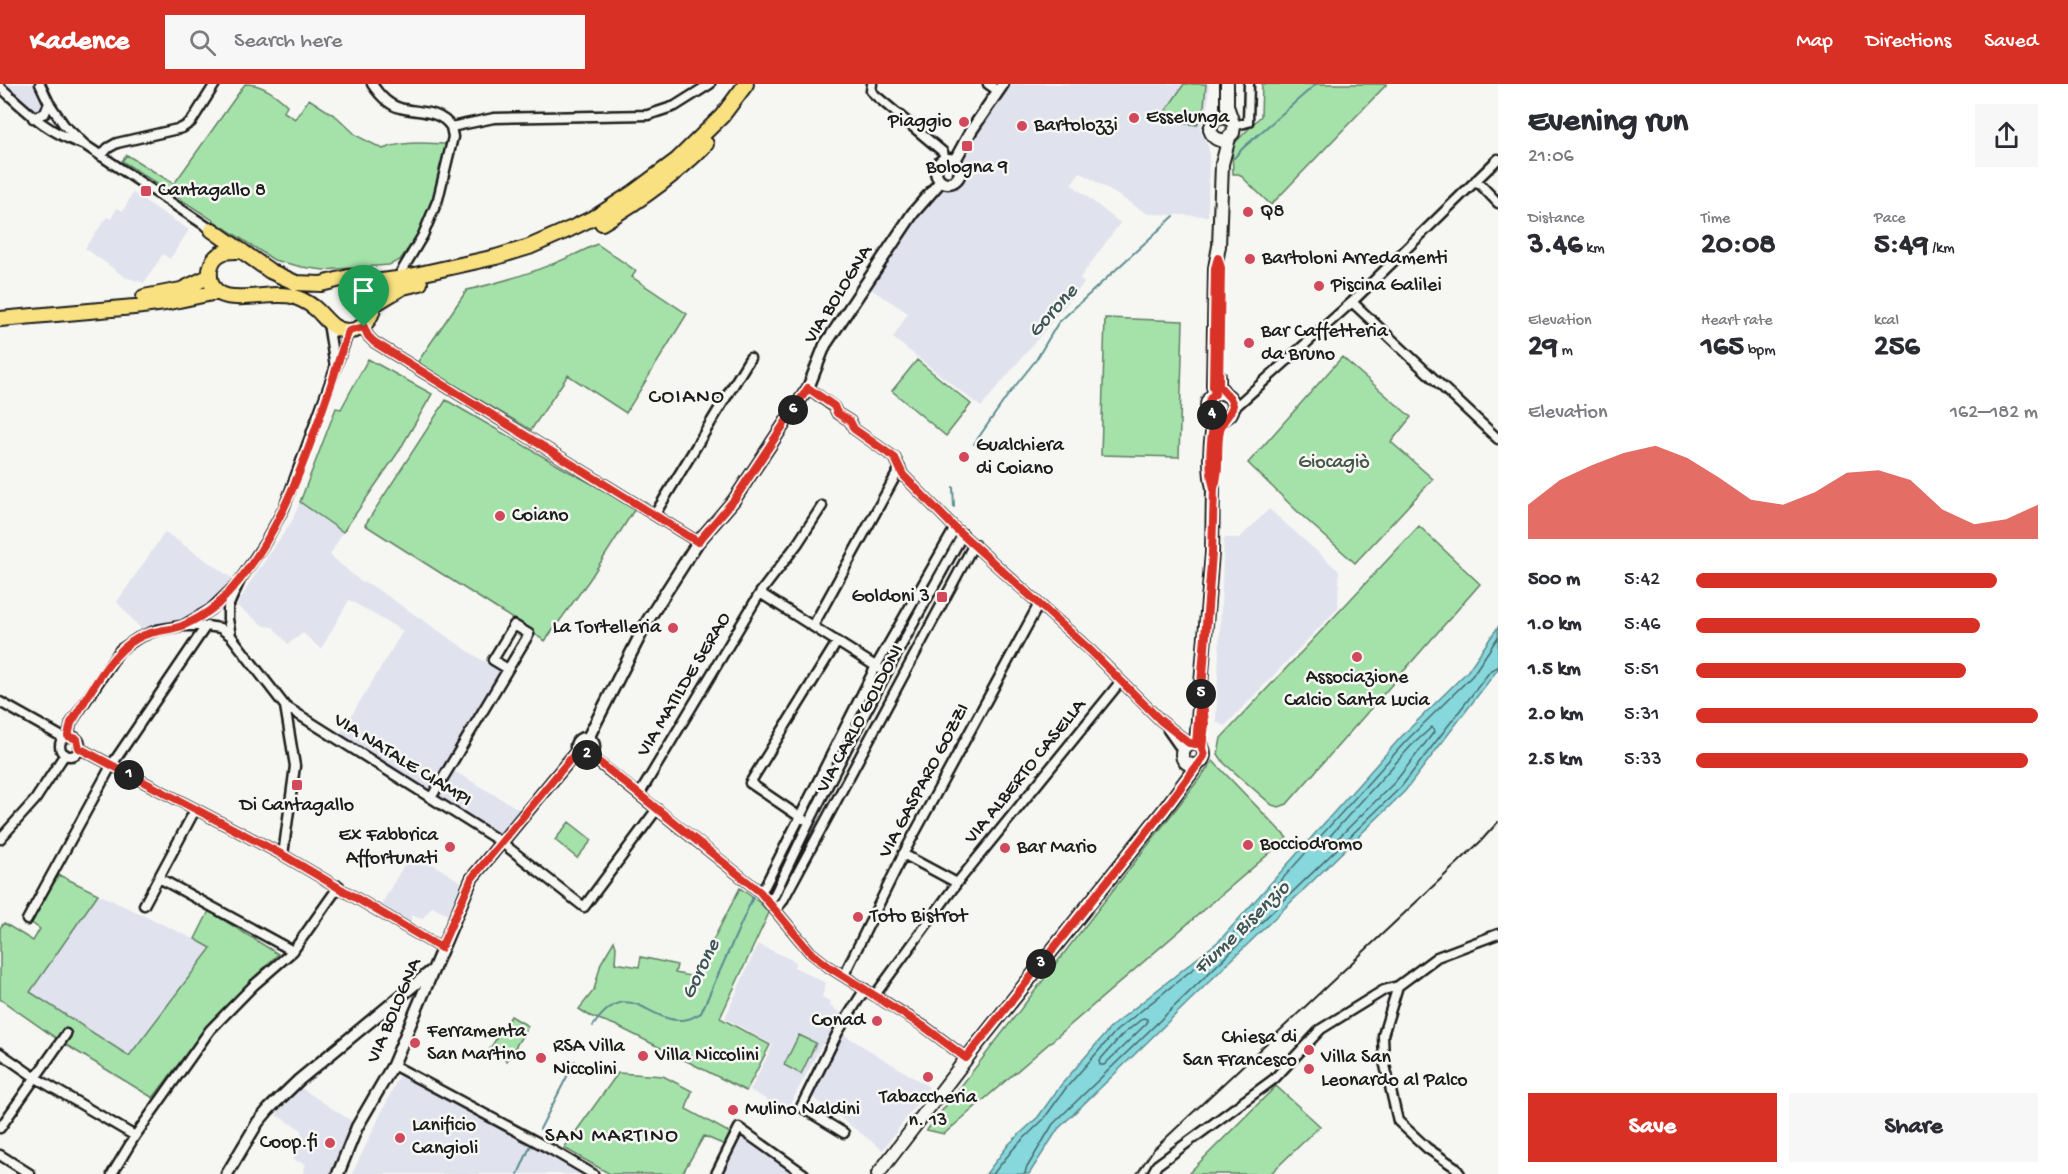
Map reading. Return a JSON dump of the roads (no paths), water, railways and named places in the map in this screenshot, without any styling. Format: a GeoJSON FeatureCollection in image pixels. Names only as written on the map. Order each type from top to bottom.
{"type":"FeatureCollection","features":[{"type":"Feature","properties":{"kind":"main road"},"geometry":{"type":"LineString","coordinates":[[212,230],[270,272],[296,283],[321,284],[349,277],[366,283],[397,279],[496,258],[529,247],[597,216],[634,192],[677,160],[722,116],[746,84]]}},
{"type":"Feature","properties":{"kind":"main road"},"geometry":{"type":"LineString","coordinates":[[373,305],[403,287],[460,275],[531,255],[599,225],[640,201],[682,169],[729,122],[757,84]]}},
{"type":"Feature","properties":{"kind":"main road"},"geometry":{"type":"LineString","coordinates":[[1173,798],[1191,749],[1205,724],[1202,689],[1212,553],[1214,488],[1217,479],[1220,429],[1227,406],[1213,386],[1215,280],[1222,164],[1231,128],[1227,106],[1227,84]]}},
{"type":"Feature","properties":{"kind":"main road"},"geometry":{"type":"LineString","coordinates":[[212,230],[216,256]]}},
{"type":"Feature","properties":{"kind":"main road"},"geometry":{"type":"LineString","coordinates":[[217,292],[210,276],[210,266],[216,256],[227,251],[242,251]]}},
{"type":"Feature","properties":{"kind":"main road"},"geometry":{"type":"LineString","coordinates":[[0,309],[136,299],[181,290],[210,276]]}},
{"type":"Feature","properties":{"kind":"main road"},"geometry":{"type":"LineString","coordinates":[[0,319],[144,306],[217,292],[232,298],[269,294],[294,297],[318,311],[328,323],[338,329],[349,331],[364,327],[370,317],[373,294],[366,283]]}},
{"type":"Feature","properties":{"kind":"main road"},"geometry":{"type":"LineString","coordinates":[[878,1174],[966,1058],[1204,756],[1191,749]]}},
{"type":"Feature","properties":{"kind":"street"},"geometry":{"type":"LineString","coordinates":[[41,84],[49,103],[64,125],[85,145],[212,230]]}},
{"type":"Feature","properties":{"kind":"street"},"geometry":{"type":"LineString","coordinates":[[101,156],[108,148],[117,144],[182,128],[191,122],[215,84]]}},
{"type":"Feature","properties":{"kind":"street"},"geometry":{"type":"LineString","coordinates":[[372,84],[380,95],[398,108],[438,115],[451,127],[453,137],[438,199],[423,235],[397,279]]}},
{"type":"Feature","properties":{"kind":"street"},"geometry":{"type":"LineString","coordinates":[[451,127],[494,118],[648,114],[675,106],[710,84]]}},
{"type":"Feature","properties":{"kind":"street"},"geometry":{"type":"LineString","coordinates":[[872,84],[871,91],[943,152],[950,161]]}},
{"type":"Feature","properties":{"kind":"street"},"geometry":{"type":"LineString","coordinates":[[988,84],[1001,87]]}},
{"type":"Feature","properties":{"kind":"street"},"geometry":{"type":"LineString","coordinates":[[1231,128],[1248,122],[1249,84]]}},
{"type":"Feature","properties":{"kind":"street"},"geometry":{"type":"LineString","coordinates":[[0,87],[33,118],[62,137],[85,145]]}},
{"type":"Feature","properties":{"kind":"street","name":"VIA BOLOGNA"},"geometry":{"type":"LineString","coordinates":[[950,161],[959,170],[956,180],[947,183],[941,181],[937,176],[936,169],[939,163],[950,161],[1001,87]]}},
{"type":"Feature","properties":{"kind":"street"},"geometry":{"type":"LineString","coordinates":[[33,118],[45,113],[49,103]]}},
{"type":"Feature","properties":{"kind":"street"},"geometry":{"type":"LineString","coordinates":[[1227,406],[1352,302],[1498,159]]}},
{"type":"Feature","properties":{"kind":"street"},"geometry":{"type":"LineString","coordinates":[[1476,180],[1498,203]]}},
{"type":"Feature","properties":{"kind":"street","name":"VIA BOLOGNA"},"geometry":{"type":"LineString","coordinates":[[338,1174],[357,1127],[393,1065],[472,878],[577,751],[577,742],[581,738],[588,738],[648,620],[698,542],[734,500],[808,388],[825,345],[913,213],[941,181]]}},
{"type":"Feature","properties":{"kind":"street"},"geometry":{"type":"LineString","coordinates":[[1352,302],[1498,439]]}},
{"type":"Feature","properties":{"kind":"street"},"geometry":{"type":"LineString","coordinates":[[328,323],[336,371]]}},
{"type":"Feature","properties":{"kind":"street"},"geometry":{"type":"LineString","coordinates":[[364,327],[374,342],[698,542]]}},
{"type":"Feature","properties":{"kind":"street"},"geometry":{"type":"LineString","coordinates":[[231,636],[228,607],[240,580],[266,541],[284,508],[349,331]]}},
{"type":"Feature","properties":{"kind":"street"},"geometry":{"type":"LineString","coordinates":[[655,514],[750,358]]}},
{"type":"Feature","properties":{"kind":"street"},"geometry":{"type":"LineString","coordinates":[[808,388],[834,406],[837,413],[850,421],[854,429],[895,458],[903,475],[955,528],[1091,651],[1191,749]]}},
{"type":"Feature","properties":{"kind":"street"},"geometry":{"type":"LineString","coordinates":[[813,626],[900,468]]}},
{"type":"Feature","properties":{"kind":"street","name":"VIA MATILDE SERAO"},"geometry":{"type":"LineString","coordinates":[[639,795],[760,593],[798,543],[822,506]]}},
{"type":"Feature","properties":{"kind":"street","name":"VIA CARLO GOLDONI"},"geometry":{"type":"LineString","coordinates":[[760,892],[876,666],[955,528]]}},
{"type":"Feature","properties":{"kind":"street","name":"VIA CARLO GOLDONI"},"geometry":{"type":"LineString","coordinates":[[772,906],[775,894],[808,822],[885,672],[963,534]]}},
{"type":"Feature","properties":{"kind":"street","name":"VIA CARLO GOLDONI"},"geometry":{"type":"LineString","coordinates":[[772,906],[782,902],[974,544]]}},
{"type":"Feature","properties":{"kind":"street"},"geometry":{"type":"LineString","coordinates":[[181,626],[210,610],[240,580]]}},
{"type":"Feature","properties":{"kind":"street"},"geometry":{"type":"LineString","coordinates":[[760,593],[876,666]]}},
{"type":"Feature","properties":{"kind":"street","name":"VIA GASPARO GOZZI"},"geometry":{"type":"LineString","coordinates":[[844,975],[903,854],[1039,604]]}},
{"type":"Feature","properties":{"kind":"street"},"geometry":{"type":"LineString","coordinates":[[431,798],[529,634],[514,625],[493,660],[508,669]]}},
{"type":"Feature","properties":{"kind":"street"},"geometry":{"type":"LineString","coordinates":[[0,839],[34,800],[63,752],[61,743],[71,723],[120,650],[138,638],[157,630],[181,626],[206,626],[220,628],[231,636],[285,706],[295,766],[283,855]]}},
{"type":"Feature","properties":{"kind":"street"},"geometry":{"type":"LineString","coordinates":[[27,920],[111,766],[206,626]]}},
{"type":"Feature","properties":{"kind":"street"},"geometry":{"type":"LineString","coordinates":[[808,822],[750,783],[837,642]]}},
{"type":"Feature","properties":{"kind":"street","name":"VIA CARLO GOLDONI"},"geometry":{"type":"LineString","coordinates":[[876,666],[885,672]]}},
{"type":"Feature","properties":{"kind":"street","name":"VIA ALBERTO CASELLA"},"geometry":{"type":"LineString","coordinates":[[874,995],[957,883],[1121,681]]}},
{"type":"Feature","properties":{"kind":"street"},"geometry":{"type":"LineString","coordinates":[[0,702],[48,730],[77,739],[79,748],[74,755],[63,752]]}},
{"type":"Feature","properties":{"kind":"street","name":"VIA NATALE CIAMPI"},"geometry":{"type":"LineString","coordinates":[[285,706],[501,842],[584,907],[657,809]]}},
{"type":"Feature","properties":{"kind":"street"},"geometry":{"type":"LineString","coordinates":[[48,730],[71,723]]}},
{"type":"Feature","properties":{"kind":"street"},"geometry":{"type":"LineString","coordinates":[[577,751],[581,755],[593,751],[594,746],[588,738]]}},
{"type":"Feature","properties":{"kind":"street"},"geometry":{"type":"LineString","coordinates":[[79,748],[283,855],[441,948]]}},
{"type":"Feature","properties":{"kind":"street"},"geometry":{"type":"LineString","coordinates":[[589,754],[760,892],[810,952],[829,967],[926,1028],[966,1058]]}},
{"type":"Feature","properties":{"kind":"street"},"geometry":{"type":"LineString","coordinates":[[144,905],[195,810]]}},
{"type":"Feature","properties":{"kind":"street"},"geometry":{"type":"LineString","coordinates":[[903,854],[957,883]]}},
{"type":"Feature","properties":{"kind":"street"},"geometry":{"type":"LineString","coordinates":[[159,878],[293,951]]}},
{"type":"Feature","properties":{"kind":"street"},"geometry":{"type":"LineString","coordinates":[[111,1174],[210,1030],[254,985],[293,951],[339,886]]}},
{"type":"Feature","properties":{"kind":"street"},"geometry":{"type":"LineString","coordinates":[[1152,1174],[1157,1165],[1274,1079],[1321,1029],[1384,990],[1398,986],[1437,957],[1498,934]]}},
{"type":"Feature","properties":{"kind":"street"},"geometry":{"type":"LineString","coordinates":[[227,1174],[258,1122],[269,1109],[299,1080],[432,970]]}},
{"type":"Feature","properties":{"kind":"street"},"geometry":{"type":"LineString","coordinates":[[1398,986],[1383,1035],[1384,1061],[1398,1121],[1427,1148],[1455,1167],[1460,1174]]}},
{"type":"Feature","properties":{"kind":"street"},"geometry":{"type":"LineString","coordinates":[[844,1134],[801,1107],[838,1032],[865,989]]}},
{"type":"Feature","properties":{"kind":"street"},"geometry":{"type":"LineString","coordinates":[[400,995],[411,998],[417,1004]]}},
{"type":"Feature","properties":{"kind":"street"},"geometry":{"type":"LineString","coordinates":[[0,1128],[66,1034]]}},
{"type":"Feature","properties":{"kind":"street"},"geometry":{"type":"LineString","coordinates":[[0,1053],[36,1078],[135,1136]]}},
{"type":"Feature","properties":{"kind":"street"},"geometry":{"type":"LineString","coordinates":[[393,1065],[593,1174]]}},
{"type":"Feature","properties":{"kind":"street"},"geometry":{"type":"LineString","coordinates":[[716,1174],[739,1128],[804,1174]]}},
{"type":"Feature","properties":{"kind":"street"},"geometry":{"type":"LineString","coordinates":[[0,1155],[30,1174]]}},
{"type":"Feature","properties":{"kind":"water","name":"Fiume Bisenzio"},"geometry":{"type":"Polygon","coordinates":[[[1498,627],[1498,669],[1405,791],[1058,1129],[1029,1174],[986,1174],[1009,1144],[1038,1117],[1061,1085],[1112,1026],[1220,940],[1402,736],[1467,672],[1498,627]]]}},
{"type":"Feature","properties":{"kind":"waterway","name":"Gorone"},"geometry":{"type":"LineString","coordinates":[[1234,158],[1316,84]]}},
{"type":"Feature","properties":{"kind":"waterway","name":"Gorone"},"geometry":{"type":"LineString","coordinates":[[974,444],[1036,360],[1058,323],[1174,216]]}},
{"type":"Feature","properties":{"kind":"waterway","name":"Gorone"},"geometry":{"type":"LineString","coordinates":[[953,487],[954,507]]}},
{"type":"Feature","properties":{"kind":"waterway","name":"Gorone"},"geometry":{"type":"LineString","coordinates":[[593,1026],[606,1011],[618,1003],[629,1002],[674,1020],[688,1019],[701,1013],[753,897]]}},
{"type":"Feature","properties":{"kind":"waterway","name":"Gorone"},"geometry":{"type":"LineString","coordinates":[[540,1129],[575,1061]]}},
{"type":"Feature","properties":{"kind":"waterway","name":"Gorone"},"geometry":{"type":"LineString","coordinates":[[518,1174],[530,1147]]}},
{"type":"Feature","properties":{"kind":"railway"},"geometry":{"type":"LineString","coordinates":[[1137,1174],[1153,1150],[1480,842],[1498,822]]}},
{"type":"Feature","properties":{"kind":"place","name":"Esselunga"},"geometry":{"type":"Point","coordinates":[1134,118]}},
{"type":"Feature","properties":{"kind":"place","name":"Piaggio"},"geometry":{"type":"Point","coordinates":[964,122]}},
{"type":"Feature","properties":{"kind":"place","name":"Bartolozzi"},"geometry":{"type":"Point","coordinates":[1022,126]}},
{"type":"Feature","properties":{"kind":"place","name":"Bologna 9"},"geometry":{"type":"Point","coordinates":[967,146]}},
{"type":"Feature","properties":{"kind":"place","name":"Cantagallo 8"},"geometry":{"type":"Point","coordinates":[146,191]}},
{"type":"Feature","properties":{"kind":"place","name":"Q8"},"geometry":{"type":"Point","coordinates":[1248,212]}},
{"type":"Feature","properties":{"kind":"place","name":"Bartoloni Arredamenti"},"geometry":{"type":"Point","coordinates":[1250,259]}},
{"type":"Feature","properties":{"kind":"place","name":"Piscina Galilei"},"geometry":{"type":"Point","coordinates":[1319,286]}},
{"type":"Feature","properties":{"kind":"place","name":"Bar Caffetteria da Bruno"},"geometry":{"type":"Point","coordinates":[1249,343]}},
{"type":"Feature","properties":{"kind":"place","name":"Gualchiera di Coiano"},"geometry":{"type":"Point","coordinates":[964,457]}},
{"type":"Feature","properties":{"kind":"place","name":"Coiano"},"geometry":{"type":"Point","coordinates":[500,516]}},
{"type":"Feature","properties":{"kind":"place","name":"Goldoni 3"},"geometry":{"type":"Point","coordinates":[942,597]}},
{"type":"Feature","properties":{"kind":"place","name":"La Tortelleria"},"geometry":{"type":"Point","coordinates":[673,628]}},
{"type":"Feature","properties":{"kind":"place","name":"Associazione Calcio Santa Lucia"},"geometry":{"type":"Point","coordinates":[1357,657]}},
{"type":"Feature","properties":{"kind":"place","name":"Di Cantagallo"},"geometry":{"type":"Point","coordinates":[297,785]}},
{"type":"Feature","properties":{"kind":"place","name":"Bocciodromo"},"geometry":{"type":"Point","coordinates":[1248,845]}},
{"type":"Feature","properties":{"kind":"place","name":"Ex Fabbrica Affortunati"},"geometry":{"type":"Point","coordinates":[450,847]}},
{"type":"Feature","properties":{"kind":"place","name":"Bar Mario"},"geometry":{"type":"Point","coordinates":[1005,848]}},
{"type":"Feature","properties":{"kind":"place","name":"Toto Bistrot"},"geometry":{"type":"Point","coordinates":[858,917]}},
{"type":"Feature","properties":{"kind":"place","name":"Conad"},"geometry":{"type":"Point","coordinates":[877,1021]}},
{"type":"Feature","properties":{"kind":"place","name":"Ferramenta San Martino"},"geometry":{"type":"Point","coordinates":[415,1043]}},
{"type":"Feature","properties":{"kind":"place","name":"Chiesa di San Francesco"},"geometry":{"type":"Point","coordinates":[1309,1050]}},
{"type":"Feature","properties":{"kind":"place","name":"Villa Niccolini"},"geometry":{"type":"Point","coordinates":[643,1056]}},
{"type":"Feature","properties":{"kind":"place","name":"RSA Villa Niccolini"},"geometry":{"type":"Point","coordinates":[541,1058]}},
{"type":"Feature","properties":{"kind":"place","name":"Villa San Leonardo al Palco"},"geometry":{"type":"Point","coordinates":[1309,1069]}},
{"type":"Feature","properties":{"kind":"place","name":"Tabaccheria n. 13"},"geometry":{"type":"Point","coordinates":[928,1077]}},
{"type":"Feature","properties":{"kind":"place","name":"Mulino Naldini"},"geometry":{"type":"Point","coordinates":[733,1110]}},
{"type":"Feature","properties":{"kind":"place","name":"Lanificio Cangioli"},"geometry":{"type":"Point","coordinates":[400,1138]}},
{"type":"Feature","properties":{"kind":"place","name":"Coop.fi"},"geometry":{"type":"Point","coordinates":[330,1143]}},
{"type":"Feature","properties":{"kind":"district","name":"COIANO"},"geometry":{"type":"Point","coordinates":[687,398]}},
{"type":"Feature","properties":{"kind":"district","name":"SAN MARTINO"},"geometry":{"type":"Point","coordinates":[612,1137]}},
{"type":"Feature","properties":{"kind":"park label","name":"Giocagiò"},"geometry":{"type":"Point","coordinates":[1334,463]}}]}
